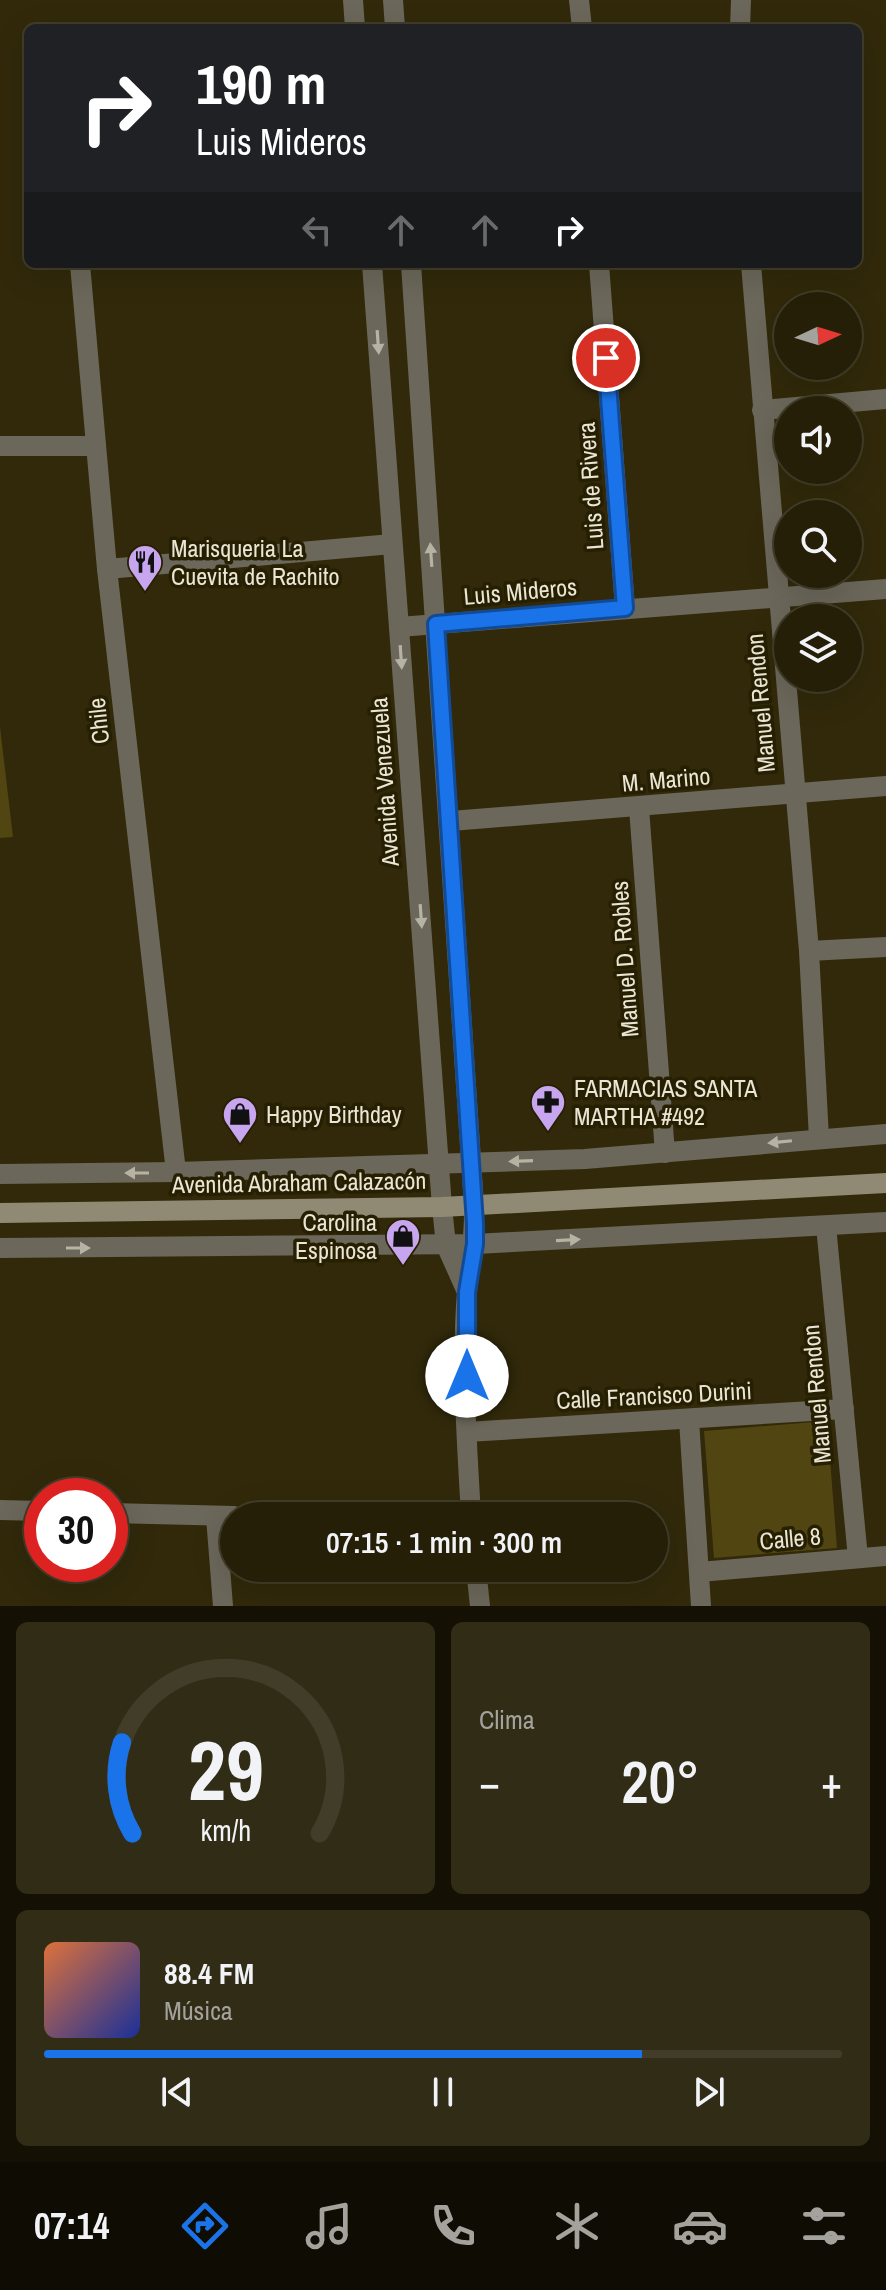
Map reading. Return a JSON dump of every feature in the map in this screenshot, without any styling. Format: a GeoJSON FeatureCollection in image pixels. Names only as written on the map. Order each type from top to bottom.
{"type":"FeatureCollection","features":[{"type":"Feature","properties":{"kind":"main road","name":"Avenida Abraham Calazacón"},"geometry":{"type":"LineString","coordinates":[[0,1213],[442,1207],[886,1183]]}},
{"type":"Feature","properties":{"kind":"street"},"geometry":{"type":"LineString","coordinates":[[353,0],[355,24]]}},
{"type":"Feature","properties":{"kind":"street"},"geometry":{"type":"LineString","coordinates":[[393,0],[395,24]]}},
{"type":"Feature","properties":{"kind":"street"},"geometry":{"type":"LineString","coordinates":[[579,0],[582,24]]}},
{"type":"Feature","properties":{"kind":"street"},"geometry":{"type":"LineString","coordinates":[[740,24],[741,0]]}},
{"type":"Feature","properties":{"kind":"street","name":"Chile"},"geometry":{"type":"LineString","coordinates":[[80,268],[107,569],[176,1172]]}},
{"type":"Feature","properties":{"kind":"street","name":"Avenida Venezuela"},"geometry":{"type":"LineString","coordinates":[[372,268],[442,1207],[446,1245],[467,1292]]}},
{"type":"Feature","properties":{"kind":"street","name":"Avenida Venezuela"},"geometry":{"type":"LineString","coordinates":[[411,268],[451,821],[474,1205],[475,1244],[467,1292],[470,1502]]}},
{"type":"Feature","properties":{"kind":"street","name":"Luis de Rivera"},"geometry":{"type":"LineString","coordinates":[[599,268],[625,608]]}},
{"type":"Feature","properties":{"kind":"street","name":"Manuel Rendon"},"geometry":{"type":"LineString","coordinates":[[751,268],[793,792],[809,951],[819,1138]]}},
{"type":"Feature","properties":{"kind":"street"},"geometry":{"type":"LineString","coordinates":[[762,410],[886,399]]}},
{"type":"Feature","properties":{"kind":"street"},"geometry":{"type":"LineString","coordinates":[[0,446],[96,446]]}},
{"type":"Feature","properties":{"kind":"street"},"geometry":{"type":"LineString","coordinates":[[107,569],[392,544]]}},
{"type":"Feature","properties":{"kind":"street","name":"Luis Mideros"},"geometry":{"type":"LineString","coordinates":[[399,627],[886,589]]}},
{"type":"Feature","properties":{"kind":"street","name":"M. Marino"},"geometry":{"type":"LineString","coordinates":[[451,821],[886,786]]}},
{"type":"Feature","properties":{"kind":"street","name":"Manuel D. Robles"},"geometry":{"type":"LineString","coordinates":[[639,808],[665,1153]]}},
{"type":"Feature","properties":{"kind":"street"},"geometry":{"type":"LineString","coordinates":[[809,951],[886,947]]}},
{"type":"Feature","properties":{"kind":"street","name":"Avenida Abraham Calazacón"},"geometry":{"type":"LineString","coordinates":[[0,1174],[439,1166],[665,1153],[886,1134]]}},
{"type":"Feature","properties":{"kind":"street"},"geometry":{"type":"LineString","coordinates":[[0,1248],[446,1245],[886,1222]]}},
{"type":"Feature","properties":{"kind":"street","name":"Manuel Rendon"},"geometry":{"type":"LineString","coordinates":[[826,1226],[858,1558]]}},
{"type":"Feature","properties":{"kind":"street","name":"Calle Francisco Durini"},"geometry":{"type":"LineString","coordinates":[[467,1432],[844,1409]]}},
{"type":"Feature","properties":{"kind":"street"},"geometry":{"type":"LineString","coordinates":[[689,1420],[701,1606]]}},
{"type":"Feature","properties":{"kind":"street"},"geometry":{"type":"LineString","coordinates":[[0,1510],[24,1511]]}},
{"type":"Feature","properties":{"kind":"street"},"geometry":{"type":"LineString","coordinates":[[128,1513],[220,1516]]}},
{"type":"Feature","properties":{"kind":"street","name":"Calle 8"},"geometry":{"type":"LineString","coordinates":[[699,1572],[886,1556]]}},
{"type":"Feature","properties":{"kind":"street"},"geometry":{"type":"LineString","coordinates":[[223,1606],[224,1582]]}},
{"type":"Feature","properties":{"kind":"street"},"geometry":{"type":"LineString","coordinates":[[477,1582],[480,1606]]}},
{"type":"Feature","properties":{"kind":"shaded area"},"geometry":{"type":"Polygon","coordinates":[[[0,727],[13,837],[0,838],[0,727]]]}},
{"type":"Feature","properties":{"kind":"shaded area"},"geometry":{"type":"Polygon","coordinates":[[[827,1421],[837,1548],[714,1558],[704,1431],[827,1421]]]}},
{"type":"Feature","properties":{"kind":"place","name":"Marisqueria La Cuevita de Rachito"},"geometry":{"type":"Point","coordinates":[145,593]}},
{"type":"Feature","properties":{"kind":"place","name":"FARMACIAS SANTA MARTHA #492"},"geometry":{"type":"Point","coordinates":[548,1133]}},
{"type":"Feature","properties":{"kind":"place","name":"Happy Birthday"},"geometry":{"type":"Point","coordinates":[240,1145]}},
{"type":"Feature","properties":{"kind":"place","name":"Carolina Espinosa"},"geometry":{"type":"Point","coordinates":[403,1267]}},
{"type":"Feature","properties":{"kind":"route"},"geometry":{"type":"LineString","coordinates":[[467,1376],[467,1292],[475,1224],[436,624],[625,608],[606,358]]}}]}
